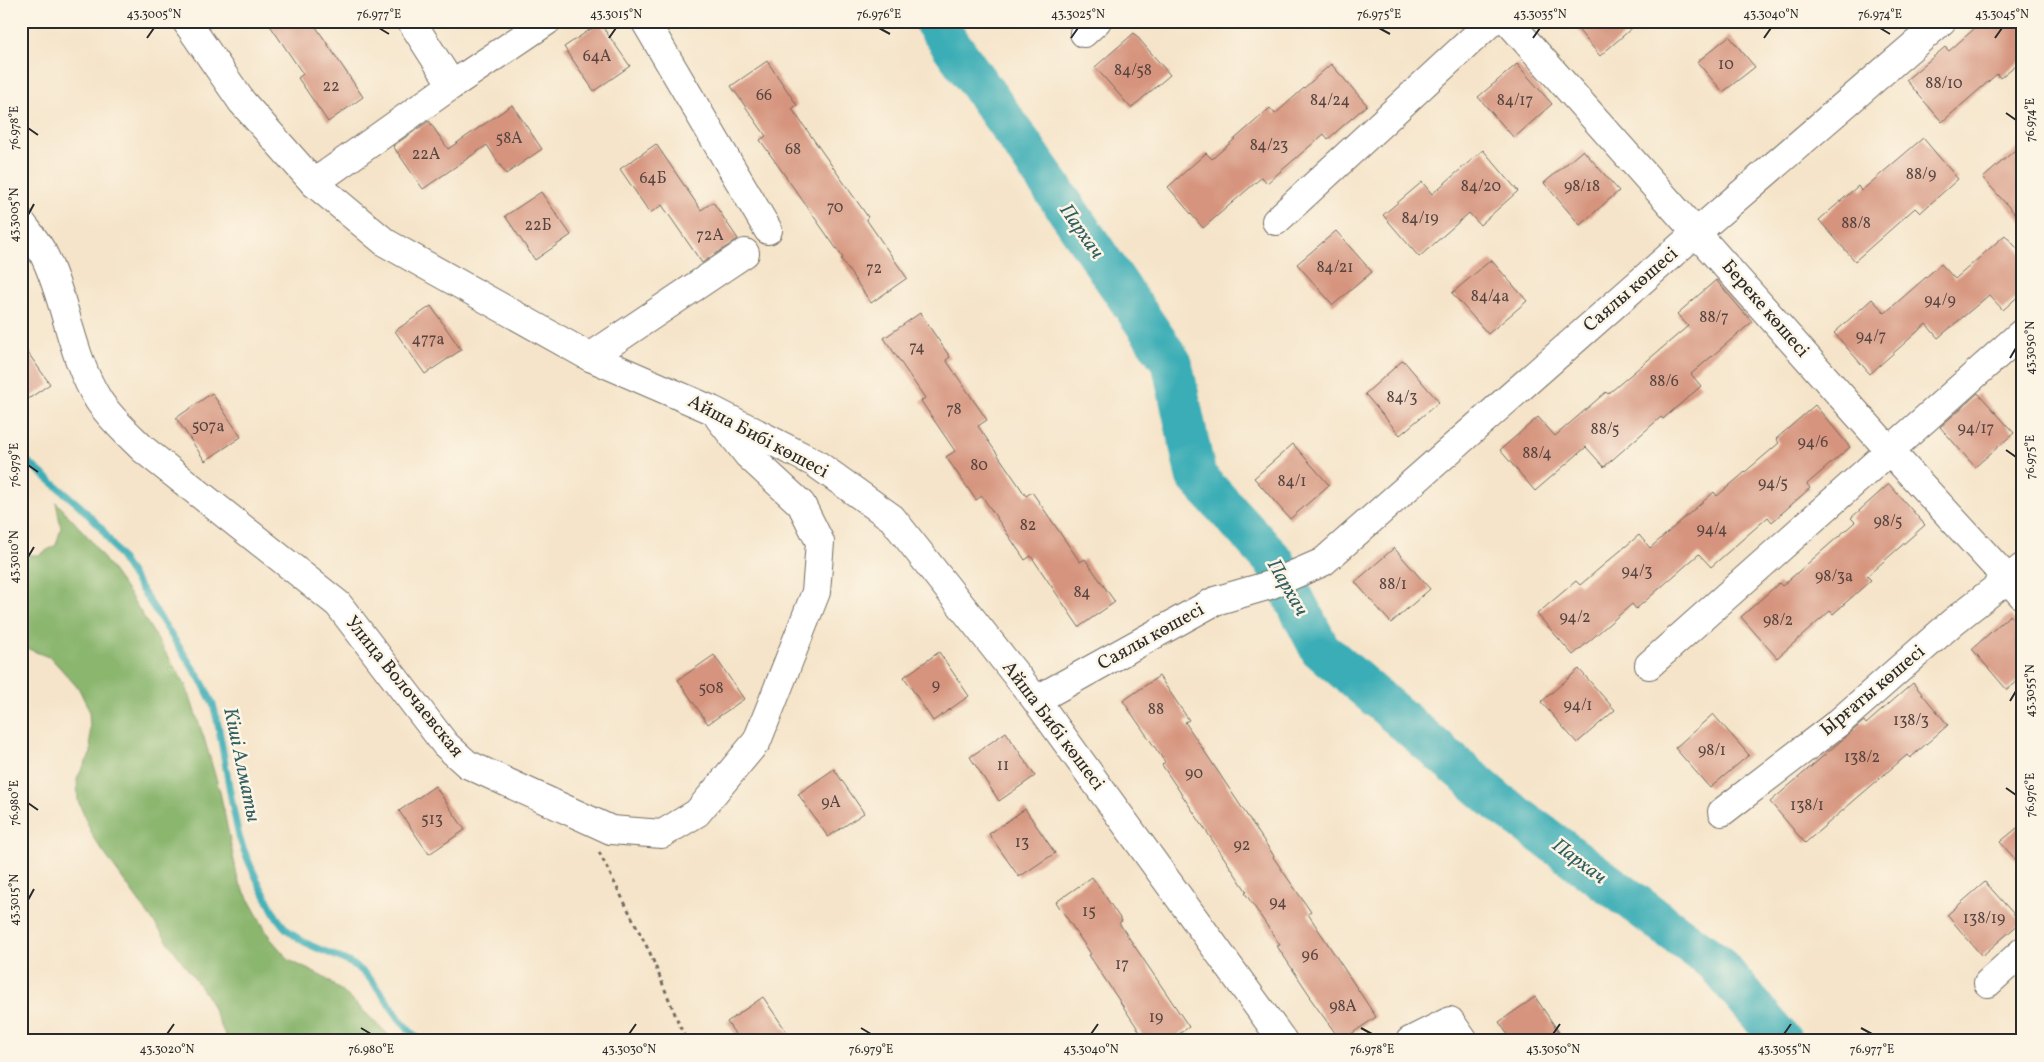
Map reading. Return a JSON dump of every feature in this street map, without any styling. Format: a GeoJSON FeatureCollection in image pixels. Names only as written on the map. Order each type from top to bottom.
{"type":"FeatureCollection","features":[{"type":"Feature","properties":{"kind":"street","name":"Айша Бибі көшесі"},"geometry":{"type":"LineString","coordinates":[[186,21],[242,102],[314,183],[386,243],[590,358],[712,410],[815,463],[892,518],[1036,700],[1283,1041]]}},
{"type":"Feature","properties":{"kind":"street"},"geometry":{"type":"LineString","coordinates":[[411,21],[452,85]]}},
{"type":"Feature","properties":{"kind":"street"},"geometry":{"type":"LineString","coordinates":[[314,183],[452,85],[547,21]]}},
{"type":"Feature","properties":{"kind":"street"},"geometry":{"type":"LineString","coordinates":[[645,21],[768,230]]}},
{"type":"Feature","properties":{"kind":"street"},"geometry":{"type":"LineString","coordinates":[[1276,221],[1492,21]]}},
{"type":"Feature","properties":{"kind":"street","name":"Береке көшесі"},"geometry":{"type":"LineString","coordinates":[[1508,21],[1890,451],[2018,581]]}},
{"type":"Feature","properties":{"kind":"street","name":"Саялы көшесі"},"geometry":{"type":"LineString","coordinates":[[1036,700],[1215,601],[1270,584],[1323,562],[1696,232],[1942,21]]}},
{"type":"Feature","properties":{"kind":"street","name":"Улица Волочаевская"},"geometry":{"type":"LineString","coordinates":[[21,222],[44,256],[60,296],[82,367],[99,401],[121,427],[143,449],[338,604],[445,744],[467,764],[611,830],[662,834],[697,814],[757,741],[816,592],[820,542],[802,504],[748,455],[712,410]]}},
{"type":"Feature","properties":{"kind":"street"},"geometry":{"type":"LineString","coordinates":[[590,358],[745,253]]}},
{"type":"Feature","properties":{"kind":"street"},"geometry":{"type":"LineString","coordinates":[[1649,665],[2023,332]]}},
{"type":"Feature","properties":{"kind":"street","name":"Ырғаты көшесі"},"geometry":{"type":"LineString","coordinates":[[1722,812],[1838,723],[1954,621],[2018,581]]}},
{"type":"Feature","properties":{"kind":"street"},"geometry":{"type":"LineString","coordinates":[[1988,983],[2023,951]]}},
{"type":"Feature","properties":{"kind":"street"},"geometry":{"type":"LineString","coordinates":[[1410,1041],[1457,1031]]}},
{"type":"Feature","properties":{"kind":"path"},"geometry":{"type":"LineString","coordinates":[[598,850],[650,953],[686,1041]]}},
{"type":"Feature","properties":{"kind":"green space"},"geometry":{"type":"Polygon","coordinates":[[[56,502],[89,538],[132,598],[186,686],[220,792],[238,880],[270,938],[289,960],[325,978],[350,998],[395,1041],[228,1041],[207,996],[94,839],[78,801],[77,778],[91,753],[89,710],[79,689],[51,658],[21,646],[21,555],[39,555],[56,545],[61,528],[56,502]]]}},
{"type":"Feature","properties":{"kind":"building"},"geometry":{"type":"Polygon","coordinates":[[[267,21],[312,21],[363,97],[328,122],[298,78],[303,74],[267,21]]]}},
{"type":"Feature","properties":{"kind":"building"},"geometry":{"type":"Polygon","coordinates":[[[1571,21],[1640,21],[1600,56],[1571,21]]]}},
{"type":"Feature","properties":{"kind":"building"},"geometry":{"type":"Polygon","coordinates":[[[1983,21],[2023,21],[2023,59],[2000,78],[1997,74],[1942,122],[1906,80],[1945,47],[1949,51],[1983,21]]]}},
{"type":"Feature","properties":{"kind":"building"},"geometry":{"type":"Polygon","coordinates":[[[600,23],[630,66],[594,91],[564,47],[600,23]]]}},
{"type":"Feature","properties":{"kind":"building"},"geometry":{"type":"Polygon","coordinates":[[[1134,33],[1170,75],[1131,108],[1095,67],[1134,33]]]}},
{"type":"Feature","properties":{"kind":"building"},"geometry":{"type":"Polygon","coordinates":[[[1729,36],[1755,67],[1723,92],[1697,62],[1729,36]]]}},
{"type":"Feature","properties":{"kind":"building"},"geometry":{"type":"Polygon","coordinates":[[[767,61],[797,105],[792,109],[868,217],[866,219],[907,278],[871,303],[841,259],[843,258],[760,140],[766,136],[731,86],[767,61]]]}},
{"type":"Feature","properties":{"kind":"building"},"geometry":{"type":"Polygon","coordinates":[[[1331,64],[1367,105],[1328,139],[1324,134],[1267,183],[1262,177],[1203,228],[1168,187],[1206,153],[1212,159],[1270,108],[1275,114],[1331,64]]]}},
{"type":"Feature","properties":{"kind":"building"},"geometry":{"type":"Polygon","coordinates":[[[1517,64],[1552,104],[1514,138],[1478,97],[1517,64]]]}},
{"type":"Feature","properties":{"kind":"building"},"geometry":{"type":"Polygon","coordinates":[[[512,105],[542,149],[506,174],[487,145],[423,189],[393,146],[429,121],[448,149],[512,105]]]}},
{"type":"Feature","properties":{"kind":"building"},"geometry":{"type":"Polygon","coordinates":[[[1923,138],[1958,179],[1920,213],[1915,208],[1855,261],[1819,220],[1858,186],[1861,191],[1923,138]]]}},
{"type":"Feature","properties":{"kind":"building"},"geometry":{"type":"Polygon","coordinates":[[[2023,143],[2023,223],[1983,178],[2023,143]]]}},
{"type":"Feature","properties":{"kind":"building"},"geometry":{"type":"Polygon","coordinates":[[[656,144],[701,210],[713,202],[738,239],[702,263],[662,205],[650,213],[620,169],[656,144]]]}},
{"type":"Feature","properties":{"kind":"building"},"geometry":{"type":"Polygon","coordinates":[[[1483,150],[1518,191],[1480,225],[1469,213],[1419,257],[1383,215],[1422,182],[1432,194],[1483,150]]]}},
{"type":"Feature","properties":{"kind":"building"},"geometry":{"type":"Polygon","coordinates":[[[1583,150],[1619,191],[1580,225],[1544,183],[1583,150]]]}},
{"type":"Feature","properties":{"kind":"building"},"geometry":{"type":"Polygon","coordinates":[[[541,192],[571,235],[535,260],[505,216],[541,192]]]}},
{"type":"Feature","properties":{"kind":"building"},"geometry":{"type":"Polygon","coordinates":[[[1336,231],[1372,272],[1333,305],[1297,264],[1336,231]]]}},
{"type":"Feature","properties":{"kind":"building"},"geometry":{"type":"Polygon","coordinates":[[[2005,235],[2023,255],[2023,292],[2003,310],[1989,295],[1938,338],[1926,324],[1870,374],[1834,333],[1872,299],[1885,313],[1941,264],[1955,279],[2005,235]]]}},
{"type":"Feature","properties":{"kind":"building"},"geometry":{"type":"Polygon","coordinates":[[[1491,260],[1527,301],[1488,334],[1452,293],[1491,260]]]}},
{"type":"Feature","properties":{"kind":"building"},"geometry":{"type":"Polygon","coordinates":[[[1716,280],[1752,322],[1691,374],[1701,386],[1663,419],[1661,417],[1604,467],[1586,447],[1535,491],[1500,450],[1538,417],[1555,436],[1688,326],[1677,314],[1716,280]]]}},
{"type":"Feature","properties":{"kind":"building"},"geometry":{"type":"Polygon","coordinates":[[[431,306],[461,350],[425,374],[395,331],[431,306]]]}},
{"type":"Feature","properties":{"kind":"building"},"geometry":{"type":"Polygon","coordinates":[[[920,313],[950,357],[946,360],[987,420],[978,426],[1026,496],[1032,492],[1080,562],[1085,559],[1115,602],[1079,627],[1031,556],[1025,560],[982,496],[976,500],[946,457],[955,451],[921,401],[925,398],[884,338],[920,313]]]}},
{"type":"Feature","properties":{"kind":"building"},"geometry":{"type":"Polygon","coordinates":[[[21,343],[50,384],[21,404],[21,343]]]}},
{"type":"Feature","properties":{"kind":"building"},"geometry":{"type":"Polygon","coordinates":[[[1403,360],[1439,402],[1400,435],[1365,394],[1403,360]]]}},
{"type":"Feature","properties":{"kind":"building"},"geometry":{"type":"Polygon","coordinates":[[[212,393],[241,437],[205,461],[176,418],[212,393]]]}},
{"type":"Feature","properties":{"kind":"building"},"geometry":{"type":"Polygon","coordinates":[[[1978,393],[2014,433],[1975,467],[1940,427],[1978,393]]]}},
{"type":"Feature","properties":{"kind":"building"},"geometry":{"type":"Polygon","coordinates":[[[1815,405],[1850,447],[1807,484],[1810,488],[1772,522],[1768,517],[1711,567],[1699,554],[1636,609],[1632,604],[1573,655],[1537,614],[1576,581],[1580,585],[1639,535],[1650,548],[1714,492],[1717,496],[1779,443],[1776,439],[1815,405]]]}},
{"type":"Feature","properties":{"kind":"building"},"geometry":{"type":"Polygon","coordinates":[[[1293,444],[1329,485],[1290,519],[1254,478],[1293,444]]]}},
{"type":"Feature","properties":{"kind":"building"},"geometry":{"type":"Polygon","coordinates":[[[1889,484],[1925,525],[1867,576],[1871,580],[1833,614],[1830,611],[1777,658],[1741,617],[1779,583],[1782,586],[1855,522],[1851,518],[1889,484]]]}},
{"type":"Feature","properties":{"kind":"building"},"geometry":{"type":"Polygon","coordinates":[[[1394,548],[1430,589],[1391,623],[1355,582],[1394,548]]]}},
{"type":"Feature","properties":{"kind":"building"},"geometry":{"type":"Polygon","coordinates":[[[2010,615],[2023,630],[2023,677],[2007,690],[1972,649],[2010,615]]]}},
{"type":"Feature","properties":{"kind":"building"},"geometry":{"type":"Polygon","coordinates":[[[939,652],[969,696],[933,721],[904,677],[939,652]]]}},
{"type":"Feature","properties":{"kind":"building"},"geometry":{"type":"Polygon","coordinates":[[[714,655],[744,699],[708,724],[678,680],[714,655]]]}},
{"type":"Feature","properties":{"kind":"building"},"geometry":{"type":"Polygon","coordinates":[[[1579,669],[1615,710],[1577,743],[1541,702],[1579,669]]]}},
{"type":"Feature","properties":{"kind":"building"},"geometry":{"type":"Polygon","coordinates":[[[1159,676],[1189,720],[1185,722],[1311,912],[1308,914],[1376,1017],[1341,1041],[1310,998],[1277,946],[1280,945],[1245,893],[1247,892],[1162,765],[1165,762],[1123,701],[1159,676]]]}},
{"type":"Feature","properties":{"kind":"building"},"geometry":{"type":"Polygon","coordinates":[[[1913,683],[1948,725],[1910,758],[1907,755],[1805,843],[1770,802],[1864,721],[1866,724],[1913,683]]]}},
{"type":"Feature","properties":{"kind":"building"},"geometry":{"type":"Polygon","coordinates":[[[1713,714],[1749,755],[1710,788],[1675,748],[1713,714]]]}},
{"type":"Feature","properties":{"kind":"building"},"geometry":{"type":"Polygon","coordinates":[[[1006,732],[1035,776],[999,801],[970,757],[1006,732]]]}},
{"type":"Feature","properties":{"kind":"building"},"geometry":{"type":"Polygon","coordinates":[[[834,769],[864,813],[828,837],[798,794],[834,769]]]}},
{"type":"Feature","properties":{"kind":"building"},"geometry":{"type":"Polygon","coordinates":[[[435,786],[465,830],[429,854],[399,811],[435,786]]]}},
{"type":"Feature","properties":{"kind":"building"},"geometry":{"type":"Polygon","coordinates":[[[1025,809],[1055,853],[1019,877],[989,834],[1025,809]]]}},
{"type":"Feature","properties":{"kind":"building"},"geometry":{"type":"Polygon","coordinates":[[[2023,823],[2023,868],[2000,842],[2023,823]]]}},
{"type":"Feature","properties":{"kind":"building"},"geometry":{"type":"Polygon","coordinates":[[[1092,877],[1122,921],[1119,923],[1189,1027],[1169,1041],[1146,1041],[1056,902],[1092,877]]]}},
{"type":"Feature","properties":{"kind":"building"},"geometry":{"type":"Polygon","coordinates":[[[1985,882],[2021,922],[1982,956],[1947,915],[1985,882]]]}},
{"type":"Feature","properties":{"kind":"building"},"geometry":{"type":"Polygon","coordinates":[[[763,997],[793,1041],[740,1041],[727,1022],[763,997]]]}},
{"type":"Feature","properties":{"kind":"building"},"geometry":{"type":"Polygon","coordinates":[[[1535,997],[1565,1041],[1512,1041],[1499,1022],[1535,997]]]}},
{"type":"Feature","properties":{"kind":"waterway","name":"Пархач"},"geometry":{"type":"LineString","coordinates":[[934,21],[1024,147],[1172,363],[1196,476],[1275,562],[1320,649],[1498,802],[1716,963],[1782,1041]]}},
{"type":"Feature","properties":{"kind":"waterway","name":"Кіші Алматы"},"geometry":{"type":"LineString","coordinates":[[21,456],[80,506],[102,529],[202,682],[213,704],[217,720],[239,836],[254,873],[278,920],[297,938],[357,967],[375,984],[403,1024],[421,1041]]}}]}
